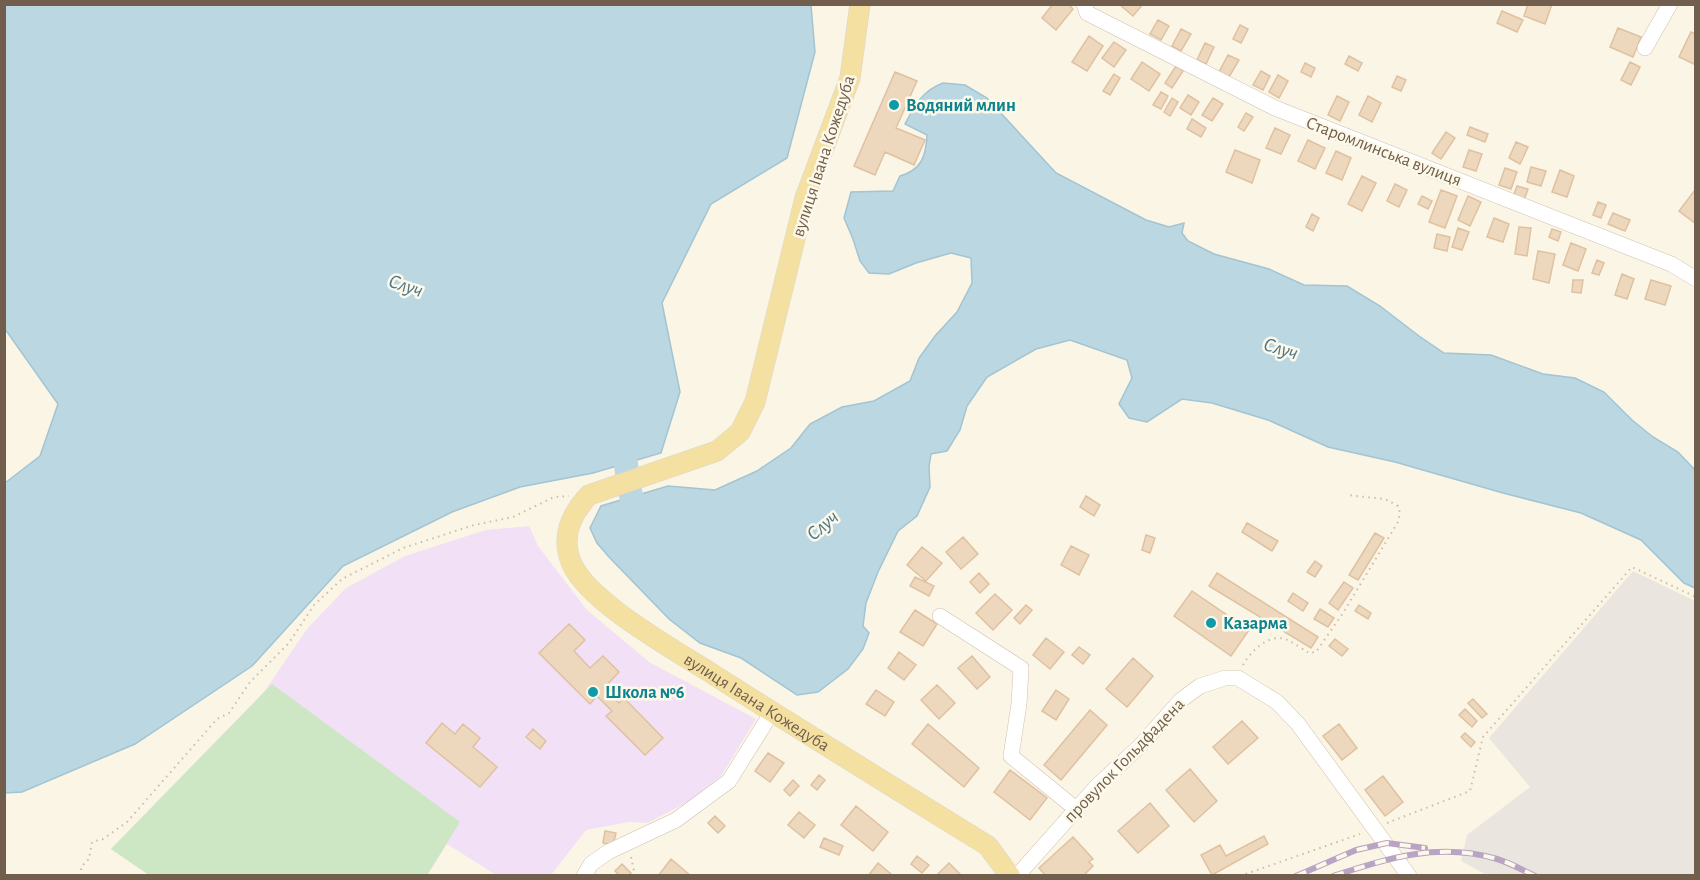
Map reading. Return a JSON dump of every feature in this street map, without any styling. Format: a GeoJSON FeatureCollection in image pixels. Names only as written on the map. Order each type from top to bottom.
{"type":"FeatureCollection","features":[{"type":"Feature","properties":{"kind":"main road","name":"вулиця Івана Кожедуба"},"geometry":{"type":"LineString","coordinates":[[860,4],[850,78],[805,198],[755,402],[740,432],[717,451],[589,495],[576,509],[568,527],[567,546],[572,565],[583,581],[613,610],[988,846],[1010,876]]}},
{"type":"Feature","properties":{"kind":"street","name":"Старомлинська вулиця"},"geometry":{"type":"LineString","coordinates":[[1084,4],[1087,13],[1275,108],[1671,264],[1695,279]]}},
{"type":"Feature","properties":{"kind":"street"},"geometry":{"type":"LineString","coordinates":[[1645,48],[1670,4]]}},
{"type":"Feature","properties":{"kind":"street"},"geometry":{"type":"LineString","coordinates":[[940,616],[1021,668],[1019,704],[1011,756],[1076,808]]}},
{"type":"Feature","properties":{"kind":"street","name":"провулок Гольдфадена"},"geometry":{"type":"LineString","coordinates":[[1017,876],[1076,808],[1140,746],[1181,700],[1200,686],[1225,678],[1238,678]]}},
{"type":"Feature","properties":{"kind":"street"},"geometry":{"type":"LineString","coordinates":[[1238,678],[1277,702],[1298,724],[1409,876]]}},
{"type":"Feature","properties":{"kind":"street"},"geometry":{"type":"LineString","coordinates":[[584,876],[591,864],[608,852],[676,820],[729,781],[772,712]]}},
{"type":"Feature","properties":{"kind":"path"},"geometry":{"type":"LineString","coordinates":[[81,876],[81,867],[89,860],[92,842],[103,839],[127,822],[210,727],[229,713],[250,682],[289,643],[314,604],[342,579],[403,548],[474,525],[513,517],[554,497],[589,495]]}},
{"type":"Feature","properties":{"kind":"path"},"geometry":{"type":"LineString","coordinates":[[1238,678],[1244,662],[1252,651],[1272,638],[1285,639],[1309,653],[1316,652],[1343,613],[1398,522],[1400,513],[1398,506],[1385,499],[1347,495]]}},
{"type":"Feature","properties":{"kind":"path"},"geometry":{"type":"LineString","coordinates":[[1240,876],[1376,828],[1470,791],[1482,737],[1632,567],[1695,597]]}},
{"type":"Feature","properties":{"kind":"path"},"geometry":{"type":"LineString","coordinates":[[628,843],[635,876]]}},
{"type":"Feature","properties":{"kind":"shaded area"},"geometry":{"type":"Polygon","coordinates":[[[529,526],[538,546],[587,610],[649,662],[756,719],[721,776],[691,800],[648,823],[629,822],[586,830],[551,875],[496,875],[447,844],[427,876],[149,875],[111,849],[264,692],[307,629],[346,588],[405,556],[486,530],[529,526]]]}},
{"type":"Feature","properties":{"kind":"shaded area"},"geometry":{"type":"Polygon","coordinates":[[[1633,571],[1695,601],[1695,875],[1487,875],[1461,861],[1467,835],[1530,787],[1489,738],[1633,571]]]}},
{"type":"Feature","properties":{"kind":"green space"},"geometry":{"type":"Polygon","coordinates":[[[272,684],[460,822],[427,875],[149,875],[111,849],[272,684]]]}},
{"type":"Feature","properties":{"kind":"water"},"geometry":{"type":"Polygon","coordinates":[[[5,4],[811,5],[815,52],[787,158],[711,204],[662,303],[680,392],[661,453],[593,473],[520,487],[452,512],[343,566],[252,666],[135,744],[22,792],[5,793],[5,483],[40,456],[58,404],[5,329],[5,4]]]}},
{"type":"Feature","properties":{"kind":"water"},"geometry":{"type":"Polygon","coordinates":[[[943,83],[965,85],[987,98],[1056,173],[1146,220],[1169,227],[1184,223],[1182,233],[1188,241],[1214,254],[1269,269],[1304,285],[1347,286],[1380,306],[1444,353],[1491,355],[1543,374],[1575,378],[1604,392],[1632,420],[1653,437],[1678,452],[1695,470],[1695,588],[1684,583],[1641,540],[1581,513],[1395,462],[1328,447],[1268,420],[1212,403],[1182,399],[1147,422],[1129,418],[1119,404],[1132,378],[1127,360],[1070,340],[1036,349],[987,377],[967,406],[960,430],[947,451],[931,454],[930,487],[917,516],[898,531],[878,572],[866,603],[863,626],[869,633],[863,649],[848,669],[818,692],[797,695],[741,658],[700,643],[669,619],[609,557],[597,543],[590,528],[601,506],[668,486],[715,490],[757,471],[791,448],[810,424],[842,407],[874,401],[910,381],[919,358],[957,312],[972,283],[971,258],[951,253],[889,274],[869,273],[860,261],[844,218],[851,192],[893,191],[900,176],[913,170],[921,162],[927,135],[905,124],[924,94],[943,83]]]}},
{"type":"Feature","properties":{"kind":"building"},"geometry":{"type":"Polygon","coordinates":[[[1053,4],[1068,4],[1073,9],[1056,30],[1042,18],[1053,4]]]}},
{"type":"Feature","properties":{"kind":"building"},"geometry":{"type":"Polygon","coordinates":[[[1119,4],[1143,4],[1133,16],[1119,4]]]}},
{"type":"Feature","properties":{"kind":"building"},"geometry":{"type":"Polygon","coordinates":[[[1528,4],[1552,4],[1545,24],[1524,16],[1528,4]]]}},
{"type":"Feature","properties":{"kind":"building"},"geometry":{"type":"Polygon","coordinates":[[[1502,11],[1523,20],[1517,32],[1497,23],[1502,11]]]}},
{"type":"Feature","properties":{"kind":"building"},"geometry":{"type":"Polygon","coordinates":[[[1158,20],[1169,26],[1161,40],[1150,34],[1158,20]]]}},
{"type":"Feature","properties":{"kind":"building"},"geometry":{"type":"Polygon","coordinates":[[[1240,25],[1248,29],[1241,43],[1233,39],[1240,25]]]}},
{"type":"Feature","properties":{"kind":"building"},"geometry":{"type":"Polygon","coordinates":[[[1618,28],[1641,37],[1633,57],[1610,47],[1618,28]]]}},
{"type":"Feature","properties":{"kind":"building"},"geometry":{"type":"Polygon","coordinates":[[[1181,29],[1191,34],[1181,51],[1172,46],[1181,29]]]}},
{"type":"Feature","properties":{"kind":"building"},"geometry":{"type":"Polygon","coordinates":[[[1691,32],[1696,34],[1696,65],[1679,57],[1691,32]]]}},
{"type":"Feature","properties":{"kind":"building"},"geometry":{"type":"Polygon","coordinates":[[[1089,36],[1103,46],[1087,71],[1072,62],[1089,36]]]}},
{"type":"Feature","properties":{"kind":"building"},"geometry":{"type":"Polygon","coordinates":[[[1114,42],[1126,50],[1114,67],[1102,58],[1114,42]]]}},
{"type":"Feature","properties":{"kind":"building"},"geometry":{"type":"Polygon","coordinates":[[[1205,43],[1214,47],[1206,64],[1197,60],[1205,43]]]}},
{"type":"Feature","properties":{"kind":"building"},"geometry":{"type":"Polygon","coordinates":[[[1228,55],[1239,60],[1229,77],[1219,72],[1228,55]]]}},
{"type":"Feature","properties":{"kind":"building"},"geometry":{"type":"Polygon","coordinates":[[[1349,56],[1362,63],[1358,71],[1345,64],[1349,56]]]}},
{"type":"Feature","properties":{"kind":"building"},"geometry":{"type":"Polygon","coordinates":[[[1142,62],[1160,74],[1149,91],[1131,79],[1142,62]]]}},
{"type":"Feature","properties":{"kind":"building"},"geometry":{"type":"Polygon","coordinates":[[[1630,62],[1640,67],[1631,85],[1621,80],[1630,62]]]}},
{"type":"Feature","properties":{"kind":"building"},"geometry":{"type":"Polygon","coordinates":[[[1305,63],[1315,68],[1311,77],[1301,72],[1305,63]]]}},
{"type":"Feature","properties":{"kind":"building"},"geometry":{"type":"Polygon","coordinates":[[[1176,66],[1183,71],[1172,88],[1165,83],[1176,66]]]}},
{"type":"Feature","properties":{"kind":"building"},"geometry":{"type":"Polygon","coordinates":[[[1261,71],[1270,76],[1263,90],[1253,85],[1261,71]]]}},
{"type":"Feature","properties":{"kind":"building","name":"Водяний млин"},"geometry":{"type":"Polygon","coordinates":[[[895,72],[917,81],[896,128],[925,140],[914,165],[885,152],[875,175],[854,166],[895,72]]]}},
{"type":"Feature","properties":{"kind":"building"},"geometry":{"type":"Polygon","coordinates":[[[1114,74],[1120,78],[1110,95],[1103,91],[1114,74]]]}},
{"type":"Feature","properties":{"kind":"building"},"geometry":{"type":"Polygon","coordinates":[[[1278,75],[1288,81],[1279,98],[1269,92],[1278,75]]]}},
{"type":"Feature","properties":{"kind":"building"},"geometry":{"type":"Polygon","coordinates":[[[1397,76],[1406,80],[1401,91],[1392,87],[1397,76]]]}},
{"type":"Feature","properties":{"kind":"building"},"geometry":{"type":"Polygon","coordinates":[[[1161,92],[1168,96],[1161,109],[1153,105],[1161,92]]]}},
{"type":"Feature","properties":{"kind":"building"},"geometry":{"type":"Polygon","coordinates":[[[1188,95],[1199,102],[1191,115],[1180,108],[1188,95]]]}},
{"type":"Feature","properties":{"kind":"building"},"geometry":{"type":"Polygon","coordinates":[[[1337,96],[1349,102],[1340,121],[1328,115],[1337,96]]]}},
{"type":"Feature","properties":{"kind":"building"},"geometry":{"type":"Polygon","coordinates":[[[1368,96],[1381,103],[1372,122],[1359,115],[1368,96]]]}},
{"type":"Feature","properties":{"kind":"building"},"geometry":{"type":"Polygon","coordinates":[[[1172,98],[1178,102],[1170,116],[1164,112],[1172,98]]]}},
{"type":"Feature","properties":{"kind":"building"},"geometry":{"type":"Polygon","coordinates":[[[1213,98],[1223,104],[1212,121],[1202,115],[1213,98]]]}},
{"type":"Feature","properties":{"kind":"building"},"geometry":{"type":"Polygon","coordinates":[[[1246,113],[1253,117],[1244,131],[1238,127],[1246,113]]]}},
{"type":"Feature","properties":{"kind":"building"},"geometry":{"type":"Polygon","coordinates":[[[1192,119],[1206,128],[1201,137],[1187,129],[1192,119]]]}},
{"type":"Feature","properties":{"kind":"building"},"geometry":{"type":"Polygon","coordinates":[[[1470,127],[1488,134],[1485,142],[1467,135],[1470,127]]]}},
{"type":"Feature","properties":{"kind":"building"},"geometry":{"type":"Polygon","coordinates":[[[1275,128],[1290,135],[1281,154],[1266,148],[1275,128]]]}},
{"type":"Feature","properties":{"kind":"building"},"geometry":{"type":"Polygon","coordinates":[[[1446,132],[1455,138],[1441,159],[1432,153],[1446,132]]]}},
{"type":"Feature","properties":{"kind":"building"},"geometry":{"type":"Polygon","coordinates":[[[1308,140],[1325,148],[1315,169],[1298,161],[1308,140]]]}},
{"type":"Feature","properties":{"kind":"building"},"geometry":{"type":"Polygon","coordinates":[[[1516,142],[1528,147],[1520,164],[1509,158],[1516,142]]]}},
{"type":"Feature","properties":{"kind":"building"},"geometry":{"type":"Polygon","coordinates":[[[1235,150],[1260,160],[1252,183],[1226,172],[1235,150]]]}},
{"type":"Feature","properties":{"kind":"building"},"geometry":{"type":"Polygon","coordinates":[[[1469,150],[1482,154],[1476,171],[1463,167],[1469,150]]]}},
{"type":"Feature","properties":{"kind":"building"},"geometry":{"type":"Polygon","coordinates":[[[1336,151],[1351,158],[1342,180],[1326,173],[1336,151]]]}},
{"type":"Feature","properties":{"kind":"building"},"geometry":{"type":"Polygon","coordinates":[[[1531,167],[1546,171],[1541,186],[1527,182],[1531,167]]]}},
{"type":"Feature","properties":{"kind":"building"},"geometry":{"type":"Polygon","coordinates":[[[1505,168],[1517,172],[1511,189],[1499,185],[1505,168]]]}},
{"type":"Feature","properties":{"kind":"building"},"geometry":{"type":"Polygon","coordinates":[[[1560,170],[1574,176],[1567,197],[1552,192],[1560,170]]]}},
{"type":"Feature","properties":{"kind":"building"},"geometry":{"type":"Polygon","coordinates":[[[1362,176],[1376,183],[1362,211],[1348,204],[1362,176]]]}},
{"type":"Feature","properties":{"kind":"building"},"geometry":{"type":"Polygon","coordinates":[[[1395,184],[1407,190],[1399,207],[1387,201],[1395,184]]]}},
{"type":"Feature","properties":{"kind":"building"},"geometry":{"type":"Polygon","coordinates":[[[1517,186],[1528,189],[1524,200],[1513,197],[1517,186]]]}},
{"type":"Feature","properties":{"kind":"building"},"geometry":{"type":"Polygon","coordinates":[[[1441,190],[1457,196],[1445,228],[1429,222],[1441,190]]]}},
{"type":"Feature","properties":{"kind":"building"},"geometry":{"type":"Polygon","coordinates":[[[1696,190],[1696,224],[1679,211],[1696,190]]]}},
{"type":"Feature","properties":{"kind":"building"},"geometry":{"type":"Polygon","coordinates":[[[1422,196],[1432,201],[1428,209],[1418,204],[1422,196]]]}},
{"type":"Feature","properties":{"kind":"building"},"geometry":{"type":"Polygon","coordinates":[[[1468,196],[1481,202],[1470,226],[1458,220],[1468,196]]]}},
{"type":"Feature","properties":{"kind":"building"},"geometry":{"type":"Polygon","coordinates":[[[1598,202],[1606,205],[1601,218],[1593,215],[1598,202]]]}},
{"type":"Feature","properties":{"kind":"building"},"geometry":{"type":"Polygon","coordinates":[[[1613,213],[1630,220],[1625,231],[1608,224],[1613,213]]]}},
{"type":"Feature","properties":{"kind":"building"},"geometry":{"type":"Polygon","coordinates":[[[1312,214],[1319,218],[1313,231],[1306,227],[1312,214]]]}},
{"type":"Feature","properties":{"kind":"building"},"geometry":{"type":"Polygon","coordinates":[[[1494,218],[1509,224],[1503,242],[1487,237],[1494,218]]]}},
{"type":"Feature","properties":{"kind":"building"},"geometry":{"type":"Polygon","coordinates":[[[1519,227],[1531,228],[1527,256],[1515,254],[1519,227]]]}},
{"type":"Feature","properties":{"kind":"building"},"geometry":{"type":"Polygon","coordinates":[[[1458,228],[1469,232],[1462,250],[1452,247],[1458,228]]]}},
{"type":"Feature","properties":{"kind":"building"},"geometry":{"type":"Polygon","coordinates":[[[1552,229],[1561,232],[1558,241],[1549,237],[1552,229]]]}},
{"type":"Feature","properties":{"kind":"building"},"geometry":{"type":"Polygon","coordinates":[[[1437,234],[1450,237],[1447,251],[1434,248],[1437,234]]]}},
{"type":"Feature","properties":{"kind":"building"},"geometry":{"type":"Polygon","coordinates":[[[1571,243],[1586,249],[1578,271],[1563,265],[1571,243]]]}},
{"type":"Feature","properties":{"kind":"building"},"geometry":{"type":"Polygon","coordinates":[[[1538,251],[1555,254],[1549,283],[1533,279],[1538,251]]]}},
{"type":"Feature","properties":{"kind":"building"},"geometry":{"type":"Polygon","coordinates":[[[1597,260],[1604,263],[1599,275],[1592,273],[1597,260]]]}},
{"type":"Feature","properties":{"kind":"building"},"geometry":{"type":"Polygon","coordinates":[[[1622,274],[1634,279],[1627,299],[1615,295],[1622,274]]]}},
{"type":"Feature","properties":{"kind":"building"},"geometry":{"type":"Polygon","coordinates":[[[1573,280],[1583,280],[1581,293],[1572,292],[1573,280]]]}},
{"type":"Feature","properties":{"kind":"building"},"geometry":{"type":"Polygon","coordinates":[[[1651,280],[1671,286],[1665,305],[1645,299],[1651,280]]]}},
{"type":"Feature","properties":{"kind":"building"},"geometry":{"type":"Polygon","coordinates":[[[1086,496],[1100,505],[1094,516],[1080,507],[1086,496]]]}},
{"type":"Feature","properties":{"kind":"building"},"geometry":{"type":"Polygon","coordinates":[[[1247,523],[1278,541],[1272,551],[1242,532],[1247,523]]]}},
{"type":"Feature","properties":{"kind":"building"},"geometry":{"type":"Polygon","coordinates":[[[1375,533],[1384,538],[1358,580],[1349,575],[1375,533]]]}},
{"type":"Feature","properties":{"kind":"building"},"geometry":{"type":"Polygon","coordinates":[[[1146,535],[1155,538],[1150,553],[1142,550],[1146,535]]]}},
{"type":"Feature","properties":{"kind":"building"},"geometry":{"type":"Polygon","coordinates":[[[963,537],[978,554],[961,569],[946,552],[963,537]]]}},
{"type":"Feature","properties":{"kind":"building"},"geometry":{"type":"Polygon","coordinates":[[[1071,546],[1089,555],[1079,575],[1061,565],[1071,546]]]}},
{"type":"Feature","properties":{"kind":"building"},"geometry":{"type":"Polygon","coordinates":[[[922,547],[942,563],[926,581],[907,565],[922,547]]]}},
{"type":"Feature","properties":{"kind":"building"},"geometry":{"type":"Polygon","coordinates":[[[1315,561],[1322,566],[1315,577],[1307,572],[1315,561]]]}},
{"type":"Feature","properties":{"kind":"building"},"geometry":{"type":"Polygon","coordinates":[[[979,573],[989,584],[980,593],[970,582],[979,573]]]}},
{"type":"Feature","properties":{"kind":"building"},"geometry":{"type":"Polygon","coordinates":[[[1217,573],[1318,637],[1311,648],[1209,586],[1217,573]]]}},
{"type":"Feature","properties":{"kind":"building"},"geometry":{"type":"Polygon","coordinates":[[[915,577],[934,586],[929,596],[910,586],[915,577]]]}},
{"type":"Feature","properties":{"kind":"building"},"geometry":{"type":"Polygon","coordinates":[[[1344,582],[1353,588],[1338,610],[1329,603],[1344,582]]]}},
{"type":"Feature","properties":{"kind":"building","name":"Казарма"},"geometry":{"type":"Polygon","coordinates":[[[1192,591],[1249,630],[1231,656],[1174,616],[1192,591]]]}},
{"type":"Feature","properties":{"kind":"building"},"geometry":{"type":"Polygon","coordinates":[[[1293,593],[1308,603],[1303,611],[1288,601],[1293,593]]]}},
{"type":"Feature","properties":{"kind":"building"},"geometry":{"type":"Polygon","coordinates":[[[995,594],[1012,610],[993,630],[976,613],[995,594]]]}},
{"type":"Feature","properties":{"kind":"building"},"geometry":{"type":"Polygon","coordinates":[[[1026,605],[1032,610],[1020,624],[1014,618],[1026,605]]]}},
{"type":"Feature","properties":{"kind":"building"},"geometry":{"type":"Polygon","coordinates":[[[1359,605],[1371,613],[1368,619],[1355,611],[1359,605]]]}},
{"type":"Feature","properties":{"kind":"building"},"geometry":{"type":"Polygon","coordinates":[[[1320,609],[1334,618],[1328,627],[1314,619],[1320,609]]]}},
{"type":"Feature","properties":{"kind":"building"},"geometry":{"type":"Polygon","coordinates":[[[915,610],[937,624],[923,646],[900,632],[915,610]]]}},
{"type":"Feature","properties":{"kind":"building","name":"Школа №6"},"geometry":{"type":"Polygon","coordinates":[[[569,624],[585,640],[574,651],[590,668],[603,656],[619,672],[604,688],[619,703],[624,698],[663,738],[645,755],[606,716],[612,711],[597,696],[590,704],[539,653],[569,624]]]}},
{"type":"Feature","properties":{"kind":"building"},"geometry":{"type":"Polygon","coordinates":[[[1046,638],[1064,652],[1050,669],[1033,655],[1046,638]]]}},
{"type":"Feature","properties":{"kind":"building"},"geometry":{"type":"Polygon","coordinates":[[[1335,639],[1348,649],[1342,656],[1329,646],[1335,639]]]}},
{"type":"Feature","properties":{"kind":"building"},"geometry":{"type":"Polygon","coordinates":[[[1079,647],[1090,655],[1083,664],[1072,655],[1079,647]]]}},
{"type":"Feature","properties":{"kind":"building"},"geometry":{"type":"Polygon","coordinates":[[[899,652],[916,665],[904,680],[888,668],[899,652]]]}},
{"type":"Feature","properties":{"kind":"building"},"geometry":{"type":"Polygon","coordinates":[[[972,656],[990,677],[977,689],[958,668],[972,656]]]}},
{"type":"Feature","properties":{"kind":"building"},"geometry":{"type":"Polygon","coordinates":[[[1133,658],[1153,676],[1127,707],[1106,689],[1133,658]]]}},
{"type":"Feature","properties":{"kind":"building"},"geometry":{"type":"Polygon","coordinates":[[[937,685],[955,703],[939,719],[921,700],[937,685]]]}},
{"type":"Feature","properties":{"kind":"building"},"geometry":{"type":"Polygon","coordinates":[[[876,690],[894,702],[885,716],[866,704],[876,690]]]}},
{"type":"Feature","properties":{"kind":"building"},"geometry":{"type":"Polygon","coordinates":[[[1056,690],[1069,699],[1056,720],[1042,711],[1056,690]]]}},
{"type":"Feature","properties":{"kind":"building"},"geometry":{"type":"Polygon","coordinates":[[[1473,699],[1487,714],[1482,718],[1468,703],[1473,699]]]}},
{"type":"Feature","properties":{"kind":"building"},"geometry":{"type":"Polygon","coordinates":[[[1465,709],[1477,721],[1472,727],[1459,715],[1465,709]]]}},
{"type":"Feature","properties":{"kind":"building"},"geometry":{"type":"Polygon","coordinates":[[[1090,710],[1107,725],[1061,780],[1044,765],[1090,710]]]}},
{"type":"Feature","properties":{"kind":"building"},"geometry":{"type":"Polygon","coordinates":[[[1242,721],[1258,738],[1228,764],[1213,747],[1242,721]]]}},
{"type":"Feature","properties":{"kind":"building"},"geometry":{"type":"Polygon","coordinates":[[[442,723],[455,734],[463,724],[480,738],[473,747],[497,767],[480,787],[426,743],[442,723]]]}},
{"type":"Feature","properties":{"kind":"building"},"geometry":{"type":"Polygon","coordinates":[[[928,724],[979,768],[964,787],[912,744],[928,724]]]}},
{"type":"Feature","properties":{"kind":"building"},"geometry":{"type":"Polygon","coordinates":[[[1339,724],[1357,748],[1342,760],[1323,736],[1339,724]]]}},
{"type":"Feature","properties":{"kind":"building"},"geometry":{"type":"Polygon","coordinates":[[[533,729],[546,741],[540,749],[526,737],[533,729]]]}},
{"type":"Feature","properties":{"kind":"building"},"geometry":{"type":"Polygon","coordinates":[[[1465,733],[1475,742],[1471,747],[1461,737],[1465,733]]]}},
{"type":"Feature","properties":{"kind":"building"},"geometry":{"type":"Polygon","coordinates":[[[768,753],[784,763],[770,782],[755,771],[768,753]]]}},
{"type":"Feature","properties":{"kind":"building"},"geometry":{"type":"Polygon","coordinates":[[[1190,769],[1217,801],[1194,822],[1166,790],[1190,769]]]}},
{"type":"Feature","properties":{"kind":"building"},"geometry":{"type":"Polygon","coordinates":[[[1010,770],[1047,798],[1030,820],[994,792],[1010,770]]]}},
{"type":"Feature","properties":{"kind":"building"},"geometry":{"type":"Polygon","coordinates":[[[819,775],[825,780],[817,790],[811,785],[819,775]]]}},
{"type":"Feature","properties":{"kind":"building"},"geometry":{"type":"Polygon","coordinates":[[[1383,776],[1403,802],[1385,816],[1365,790],[1383,776]]]}},
{"type":"Feature","properties":{"kind":"building"},"geometry":{"type":"Polygon","coordinates":[[[793,780],[799,786],[790,796],[784,790],[793,780]]]}},
{"type":"Feature","properties":{"kind":"building"},"geometry":{"type":"Polygon","coordinates":[[[1150,803],[1169,826],[1138,853],[1118,831],[1150,803]]]}},
{"type":"Feature","properties":{"kind":"building"},"geometry":{"type":"Polygon","coordinates":[[[856,806],[888,832],[873,851],[841,825],[856,806]]]}},
{"type":"Feature","properties":{"kind":"building"},"geometry":{"type":"Polygon","coordinates":[[[799,812],[815,825],[804,838],[788,825],[799,812]]]}},
{"type":"Feature","properties":{"kind":"building"},"geometry":{"type":"Polygon","coordinates":[[[715,816],[725,826],[718,833],[708,823],[715,816]]]}},
{"type":"Feature","properties":{"kind":"building"},"geometry":{"type":"Polygon","coordinates":[[[605,831],[616,833],[613,845],[603,843],[605,831]]]}},
{"type":"Feature","properties":{"kind":"building"},"geometry":{"type":"Polygon","coordinates":[[[1264,836],[1268,844],[1212,875],[1201,855],[1220,845],[1226,856],[1264,836]]]}},
{"type":"Feature","properties":{"kind":"building"},"geometry":{"type":"Polygon","coordinates":[[[1073,837],[1093,859],[1089,862],[1093,866],[1083,876],[1046,876],[1039,868],[1073,837]]]}},
{"type":"Feature","properties":{"kind":"building"},"geometry":{"type":"Polygon","coordinates":[[[824,838],[843,846],[839,855],[820,847],[824,838]]]}},
{"type":"Feature","properties":{"kind":"building"},"geometry":{"type":"Polygon","coordinates":[[[917,856],[929,865],[922,873],[911,864],[917,856]]]}},
{"type":"Feature","properties":{"kind":"building"},"geometry":{"type":"Polygon","coordinates":[[[671,859],[691,876],[658,876],[671,859]]]}},
{"type":"Feature","properties":{"kind":"building"},"geometry":{"type":"Polygon","coordinates":[[[878,863],[891,874],[889,876],[868,876],[878,863]]]}},
{"type":"Feature","properties":{"kind":"building"},"geometry":{"type":"Polygon","coordinates":[[[949,863],[962,876],[940,876],[938,874],[949,863]]]}},
{"type":"Feature","properties":{"kind":"building"},"geometry":{"type":"Polygon","coordinates":[[[622,864],[631,873],[628,876],[620,876],[615,871],[622,864]]]}},
{"type":"Feature","properties":{"kind":"waterway","name":"Случ"},"geometry":{"type":"LineString","coordinates":[[623,432],[630,493],[643,526]]}},
{"type":"Feature","properties":{"kind":"railway"},"geometry":{"type":"LineString","coordinates":[[1296,876],[1356,850],[1387,843],[1425,848]]}},
{"type":"Feature","properties":{"kind":"railway"},"geometry":{"type":"LineString","coordinates":[[1333,876],[1394,858],[1434,852],[1475,854],[1497,859],[1535,876]]}},
{"type":"Feature","properties":{"kind":"place","name":"Водяний млин"},"geometry":{"type":"Point","coordinates":[894,105]}},
{"type":"Feature","properties":{"kind":"place","name":"Казарма"},"geometry":{"type":"Point","coordinates":[1211,623]}},
{"type":"Feature","properties":{"kind":"place","name":"Школа №6"},"geometry":{"type":"Point","coordinates":[593,692]}}]}
